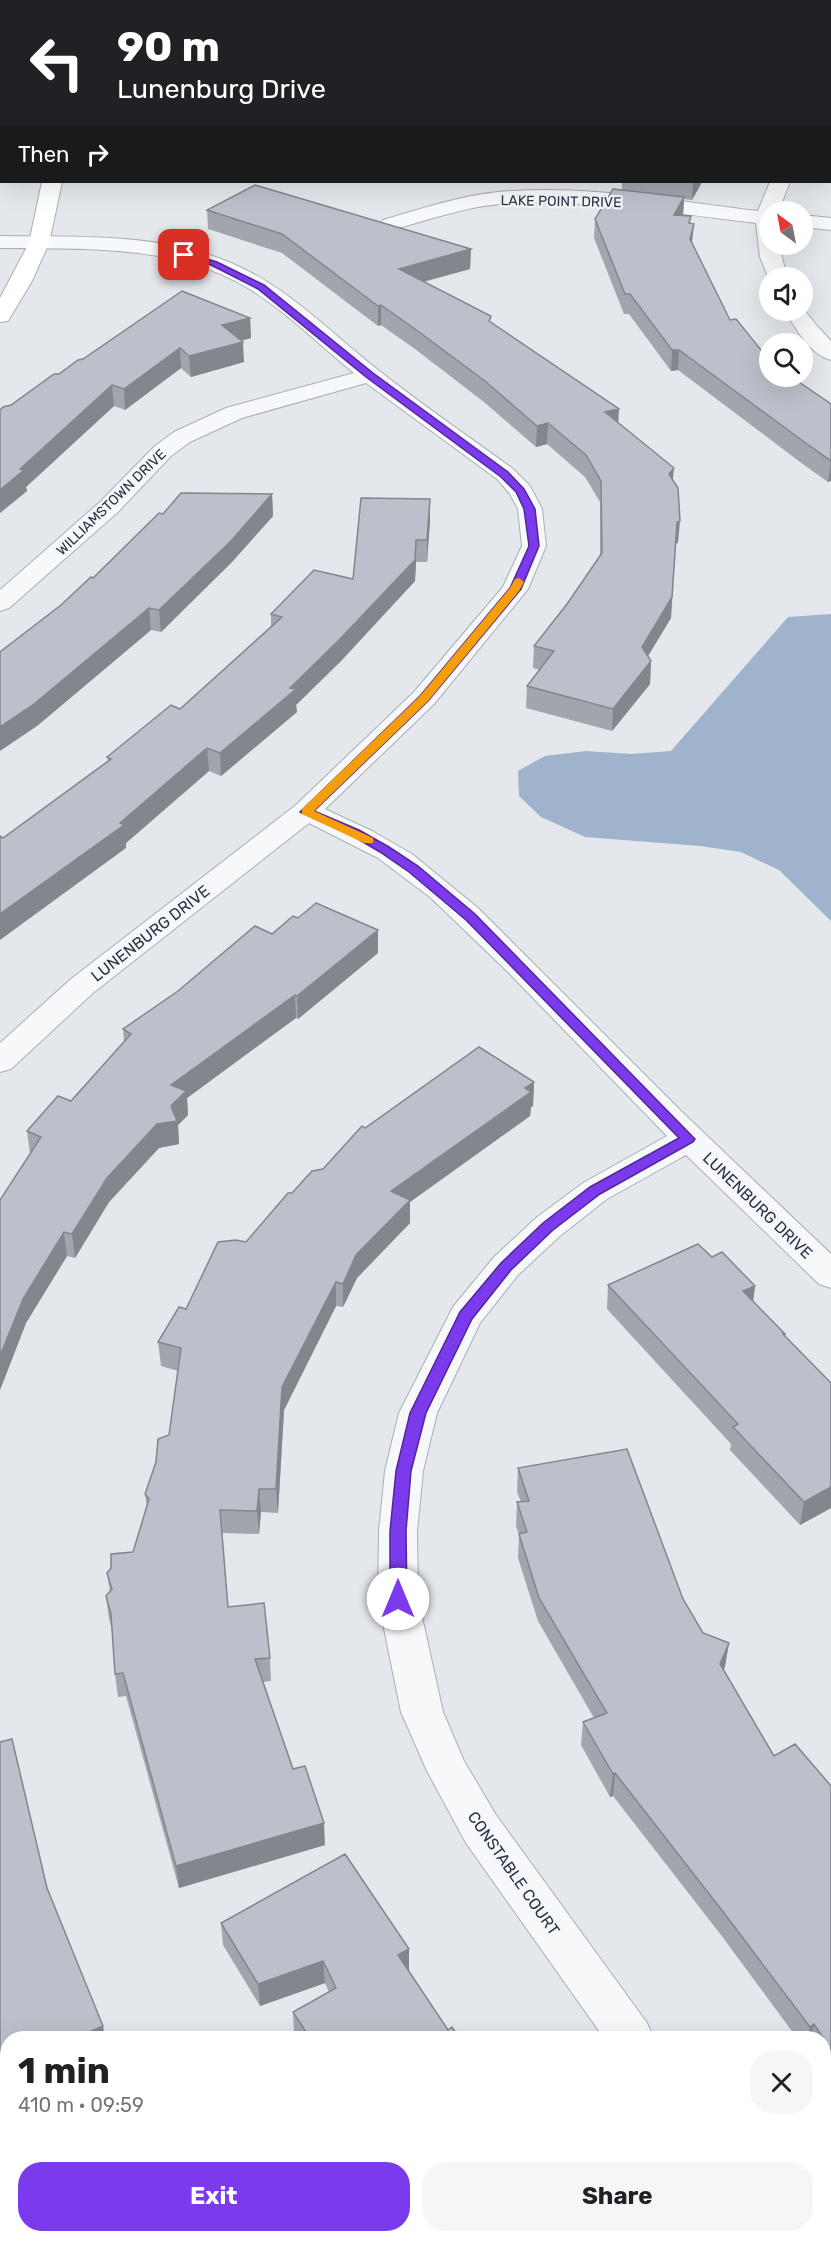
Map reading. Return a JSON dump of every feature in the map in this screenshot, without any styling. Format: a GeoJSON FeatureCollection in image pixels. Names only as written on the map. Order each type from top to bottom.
{"type":"FeatureCollection","features":[{"type":"Feature","properties":{"kind":"main road"},"geometry":{"type":"LineString","coordinates":[[0,316],[21,281],[39,243],[52,183]]}},
{"type":"Feature","properties":{"kind":"street"},"geometry":{"type":"LineString","coordinates":[[488,183],[499,198]]}},
{"type":"Feature","properties":{"kind":"street"},"geometry":{"type":"LineString","coordinates":[[774,201],[780,183]]}},
{"type":"Feature","properties":{"kind":"street","name":"LAKE POINT DRIVE"},"geometry":{"type":"LineString","coordinates":[[390,224],[499,198],[570,198],[759,217]]}},
{"type":"Feature","properties":{"kind":"street"},"geometry":{"type":"LineString","coordinates":[[813,222],[831,224]]}},
{"type":"Feature","properties":{"kind":"street","name":"LUNENBURG DRIVE"},"geometry":{"type":"LineString","coordinates":[[0,242],[151,250],[184,255],[214,264],[261,287],[369,375],[505,474],[521,491],[530,509],[534,546],[515,589],[424,698],[306,812],[82,986],[0,1060]]}},
{"type":"Feature","properties":{"kind":"street"},"geometry":{"type":"LineString","coordinates":[[802,321],[831,352]]}},
{"type":"Feature","properties":{"kind":"street","name":"WILLIAMSTOWN DRIVE"},"geometry":{"type":"LineString","coordinates":[[0,603],[109,507],[163,451],[182,437],[234,413],[369,375]]}},
{"type":"Feature","properties":{"kind":"street","name":"LUNENBURG DRIVE"},"geometry":{"type":"LineString","coordinates":[[306,812],[355,832],[414,869],[470,917],[688,1139],[831,1275]]}},
{"type":"Feature","properties":{"kind":"street","name":"CONSTABLE COURT"},"geometry":{"type":"LineString","coordinates":[[626,2031],[481,1829],[448,1770],[422,1712],[398,1599],[398,1531],[404,1471],[418,1413],[466,1316],[506,1266],[548,1227],[595,1191],[688,1139]]}},
{"type":"Feature","properties":{"kind":"water"},"geometry":{"type":"Polygon","coordinates":[[[831,614],[831,921],[779,870],[741,852],[700,846],[585,837],[541,817],[519,796],[518,771],[545,756],[586,751],[631,754],[671,751],[788,617],[831,614]]]}},
{"type":"Feature","properties":{"kind":"building"},"geometry":{"type":"Polygon","coordinates":[[[255,185],[471,249],[399,269],[491,316],[489,321],[619,409],[605,412],[674,468],[669,474],[678,488],[680,521],[677,522],[672,597],[642,647],[651,661],[613,709],[527,686],[554,651],[534,646],[567,604],[602,553],[601,481],[586,455],[548,423],[537,426],[485,381],[381,305],[378,306],[282,234],[207,210],[255,185]]]}},
{"type":"Feature","properties":{"kind":"building"},"geometry":{"type":"Polygon","coordinates":[[[613,189],[684,197],[674,215],[691,216],[689,223],[694,224],[690,239],[730,320],[736,319],[759,347],[759,387],[806,387],[831,404],[831,461],[679,350],[672,350],[630,294],[625,294],[595,219],[613,189]]]}},
{"type":"Feature","properties":{"kind":"building"},"geometry":{"type":"Polygon","coordinates":[[[182,291],[250,318],[222,325],[243,342],[189,356],[180,348],[124,389],[112,385],[20,469],[24,470],[0,490],[0,410],[11,405],[54,374],[59,374],[78,360],[83,359],[182,291]]]}},
{"type":"Feature","properties":{"kind":"building"},"geometry":{"type":"Polygon","coordinates":[[[181,493],[272,494],[231,541],[159,610],[149,608],[34,704],[0,727],[0,652],[61,605],[91,577],[93,578],[159,513],[163,514],[181,493]]]}},
{"type":"Feature","properties":{"kind":"building"},"geometry":{"type":"Polygon","coordinates":[[[361,498],[430,499],[427,540],[416,540],[415,560],[290,688],[296,689],[220,753],[207,748],[120,823],[124,825],[0,914],[0,836],[3,838],[111,759],[107,757],[171,705],[180,709],[282,617],[271,614],[314,570],[353,579],[361,498]]]}},
{"type":"Feature","properties":{"kind":"building"},"geometry":{"type":"Polygon","coordinates":[[[316,903],[378,930],[297,996],[295,995],[171,1085],[186,1091],[171,1106],[177,1121],[157,1124],[107,1178],[72,1234],[64,1232],[23,1299],[0,1356],[0,1200],[41,1137],[27,1131],[58,1096],[71,1101],[131,1034],[123,1029],[178,991],[255,926],[272,934],[293,916],[298,918],[316,903]]]}},
{"type":"Feature","properties":{"kind":"building"},"geometry":{"type":"Polygon","coordinates":[[[479,1047],[534,1082],[525,1088],[531,1092],[391,1191],[410,1200],[356,1255],[343,1284],[336,1282],[282,1387],[276,1489],[259,1489],[257,1511],[220,1510],[228,1607],[264,1603],[270,1658],[255,1659],[293,1769],[305,1766],[324,1823],[176,1866],[123,1673],[115,1674],[111,1614],[106,1596],[112,1589],[107,1573],[111,1568],[111,1554],[133,1552],[149,1499],[145,1494],[156,1462],[158,1439],[169,1435],[181,1348],[158,1342],[179,1307],[186,1309],[218,1242],[236,1240],[246,1242],[288,1193],[292,1193],[312,1171],[323,1169],[362,1126],[365,1128],[479,1047]]]}},
{"type":"Feature","properties":{"kind":"building"},"geometry":{"type":"Polygon","coordinates":[[[698,1244],[712,1257],[722,1252],[755,1286],[743,1291],[831,1383],[831,1487],[804,1502],[733,1427],[738,1424],[608,1285],[698,1244]]]}},
{"type":"Feature","properties":{"kind":"building"},"geometry":{"type":"Polygon","coordinates":[[[627,1449],[683,1599],[703,1633],[729,1643],[720,1664],[774,1756],[795,1744],[831,1786],[831,2031],[819,2031],[814,2024],[810,2027],[615,1773],[613,1774],[583,1722],[607,1713],[539,1598],[519,1534],[527,1532],[517,1502],[529,1501],[518,1468],[627,1449]]]}},
{"type":"Feature","properties":{"kind":"building"},"geometry":{"type":"Polygon","coordinates":[[[12,1739],[47,1888],[103,2026],[91,2031],[0,2031],[0,1742],[12,1739]]]}},
{"type":"Feature","properties":{"kind":"building"},"geometry":{"type":"Polygon","coordinates":[[[345,1854],[409,1949],[398,1955],[448,2030],[452,2027],[455,2031],[305,2031],[293,2012],[336,1988],[323,1961],[258,1984],[221,1923],[345,1854]]]}},
{"type":"Feature","properties":{"kind":"slow traffic"},"geometry":{"type":"LineString","coordinates":[[369,841],[355,832],[306,812],[424,698],[519,582]]}},
{"type":"Feature","properties":{"kind":"route"},"geometry":{"type":"LineString","coordinates":[[184,255],[214,264],[261,287],[369,375],[505,474],[521,491],[530,509],[534,546],[515,589],[424,698],[306,812],[355,832],[414,869],[470,917],[688,1139],[595,1191],[548,1227],[506,1266],[466,1316],[418,1413],[404,1471],[398,1531],[398,1599]]}}]}
